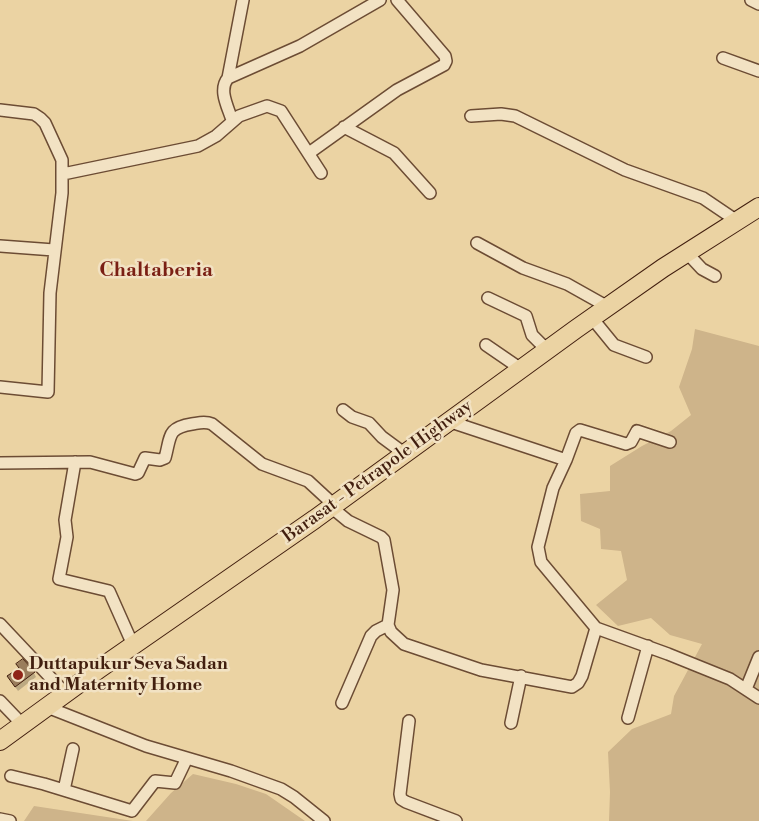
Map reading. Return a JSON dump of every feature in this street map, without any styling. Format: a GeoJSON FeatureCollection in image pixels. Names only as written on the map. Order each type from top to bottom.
{"type":"FeatureCollection","features":[{"type":"Feature","properties":{"kind":"highway","name":"Barasat - Petrapole Highway"},"geometry":{"type":"LineString","coordinates":[[0,741],[65,693],[405,454],[592,318],[687,253],[759,207]]}},
{"type":"Feature","properties":{"kind":"street"},"geometry":{"type":"LineString","coordinates":[[232,120],[223,92],[223,86],[228,78],[243,0]]}},
{"type":"Feature","properties":{"kind":"street"},"geometry":{"type":"LineString","coordinates":[[228,78],[300,46],[380,0]]}},
{"type":"Feature","properties":{"kind":"street"},"geometry":{"type":"LineString","coordinates":[[309,153],[397,90],[444,65],[446,61],[445,56],[397,0]]}},
{"type":"Feature","properties":{"kind":"street"},"geometry":{"type":"LineString","coordinates":[[750,0],[759,4]]}},
{"type":"Feature","properties":{"kind":"street"},"geometry":{"type":"LineString","coordinates":[[723,58],[759,71]]}},
{"type":"Feature","properties":{"kind":"street"},"geometry":{"type":"LineString","coordinates":[[63,174],[198,146],[216,136],[232,120],[267,106],[281,111],[322,173]]}},
{"type":"Feature","properties":{"kind":"street"},"geometry":{"type":"LineString","coordinates":[[0,110],[34,114],[45,123],[60,152],[63,174],[50,294],[48,392],[0,387]]}},
{"type":"Feature","properties":{"kind":"street"},"geometry":{"type":"LineString","coordinates":[[471,116],[501,114],[514,116],[625,170],[703,198],[736,221]]}},
{"type":"Feature","properties":{"kind":"street"},"geometry":{"type":"LineString","coordinates":[[344,127],[394,153],[430,193]]}},
{"type":"Feature","properties":{"kind":"street"},"geometry":{"type":"LineString","coordinates":[[477,243],[523,268],[567,284],[608,307]]}},
{"type":"Feature","properties":{"kind":"street"},"geometry":{"type":"LineString","coordinates":[[0,246],[54,250]]}},
{"type":"Feature","properties":{"kind":"street"},"geometry":{"type":"LineString","coordinates":[[687,253],[702,269],[715,276]]}},
{"type":"Feature","properties":{"kind":"street"},"geometry":{"type":"LineString","coordinates":[[488,298],[526,316],[532,335],[547,350]]}},
{"type":"Feature","properties":{"kind":"street"},"geometry":{"type":"LineString","coordinates":[[592,318],[614,346],[646,357]]}},
{"type":"Feature","properties":{"kind":"street"},"geometry":{"type":"LineString","coordinates":[[486,345],[521,369]]}},
{"type":"Feature","properties":{"kind":"street"},"geometry":{"type":"LineString","coordinates":[[343,410],[351,416],[369,423],[382,437],[405,454]]}},
{"type":"Feature","properties":{"kind":"street"},"geometry":{"type":"LineString","coordinates":[[448,421],[566,460]]}},
{"type":"Feature","properties":{"kind":"street"},"geometry":{"type":"LineString","coordinates":[[0,463],[74,462],[99,464],[135,474],[138,473],[145,458],[163,460],[172,432],[176,427],[206,422],[212,424],[262,464],[308,481],[348,521],[382,537],[393,590],[388,625],[391,632],[409,646],[481,670],[521,676],[570,687],[574,686],[582,676],[596,628]]}},
{"type":"Feature","properties":{"kind":"street"},"geometry":{"type":"LineString","coordinates":[[670,442],[637,431],[631,442],[626,444],[580,430],[576,433],[566,460],[552,488],[538,547],[541,562],[596,628],[648,646],[730,680],[759,698]]}},
{"type":"Feature","properties":{"kind":"street"},"geometry":{"type":"LineString","coordinates":[[74,462],[65,518],[67,537],[59,579],[109,591],[133,645]]}},
{"type":"Feature","properties":{"kind":"street"},"geometry":{"type":"LineString","coordinates":[[0,624],[65,693]]}},
{"type":"Feature","properties":{"kind":"street"},"geometry":{"type":"LineString","coordinates":[[342,703],[371,636],[388,625]]}},
{"type":"Feature","properties":{"kind":"street"},"geometry":{"type":"LineString","coordinates":[[628,718],[648,646]]}},
{"type":"Feature","properties":{"kind":"street"},"geometry":{"type":"LineString","coordinates":[[746,689],[759,657]]}},
{"type":"Feature","properties":{"kind":"street"},"geometry":{"type":"LineString","coordinates":[[511,723],[521,676]]}},
{"type":"Feature","properties":{"kind":"street"},"geometry":{"type":"LineString","coordinates":[[0,701],[22,724]]}},
{"type":"Feature","properties":{"kind":"street"},"geometry":{"type":"LineString","coordinates":[[47,707],[146,746],[231,771],[281,790],[294,797],[324,821]]}},
{"type":"Feature","properties":{"kind":"street"},"geometry":{"type":"LineString","coordinates":[[409,721],[400,794],[401,799],[456,821]]}},
{"type":"Feature","properties":{"kind":"street"},"geometry":{"type":"LineString","coordinates":[[64,790],[73,749]]}},
{"type":"Feature","properties":{"kind":"street"},"geometry":{"type":"LineString","coordinates":[[11,776],[132,811],[156,781],[175,783],[187,758]]}},
{"type":"Feature","properties":{"kind":"street"},"geometry":{"type":"LineString","coordinates":[[0,818],[10,821]]}},
{"type":"Feature","properties":{"kind":"shaded area"},"geometry":{"type":"Polygon","coordinates":[[[695,329],[759,346],[759,821],[609,821],[608,752],[632,729],[671,714],[674,696],[702,644],[670,635],[651,618],[618,626],[596,605],[627,580],[621,551],[601,549],[600,529],[581,521],[580,494],[610,491],[610,466],[671,431],[691,415],[679,387],[692,349],[695,329]]]}},
{"type":"Feature","properties":{"kind":"shaded area"},"geometry":{"type":"Polygon","coordinates":[[[193,774],[236,784],[266,794],[305,821],[146,821],[171,793],[193,774]]]}},
{"type":"Feature","properties":{"kind":"shaded area"},"geometry":{"type":"Polygon","coordinates":[[[34,806],[133,821],[24,821],[34,806]]]}},
{"type":"Feature","properties":{"kind":"building"},"geometry":{"type":"Polygon","coordinates":[[[23,659],[35,672],[15,687],[7,676],[19,668],[16,664],[23,659]]]}},
{"type":"Feature","properties":{"kind":"place","name":"Duttapukur Seva Sadan and Maternity Home"},"geometry":{"type":"Point","coordinates":[18,675]}},
{"type":"Feature","properties":{"kind":"district","name":"Chaltaberia"},"geometry":{"type":"Point","coordinates":[156,271]}}]}
